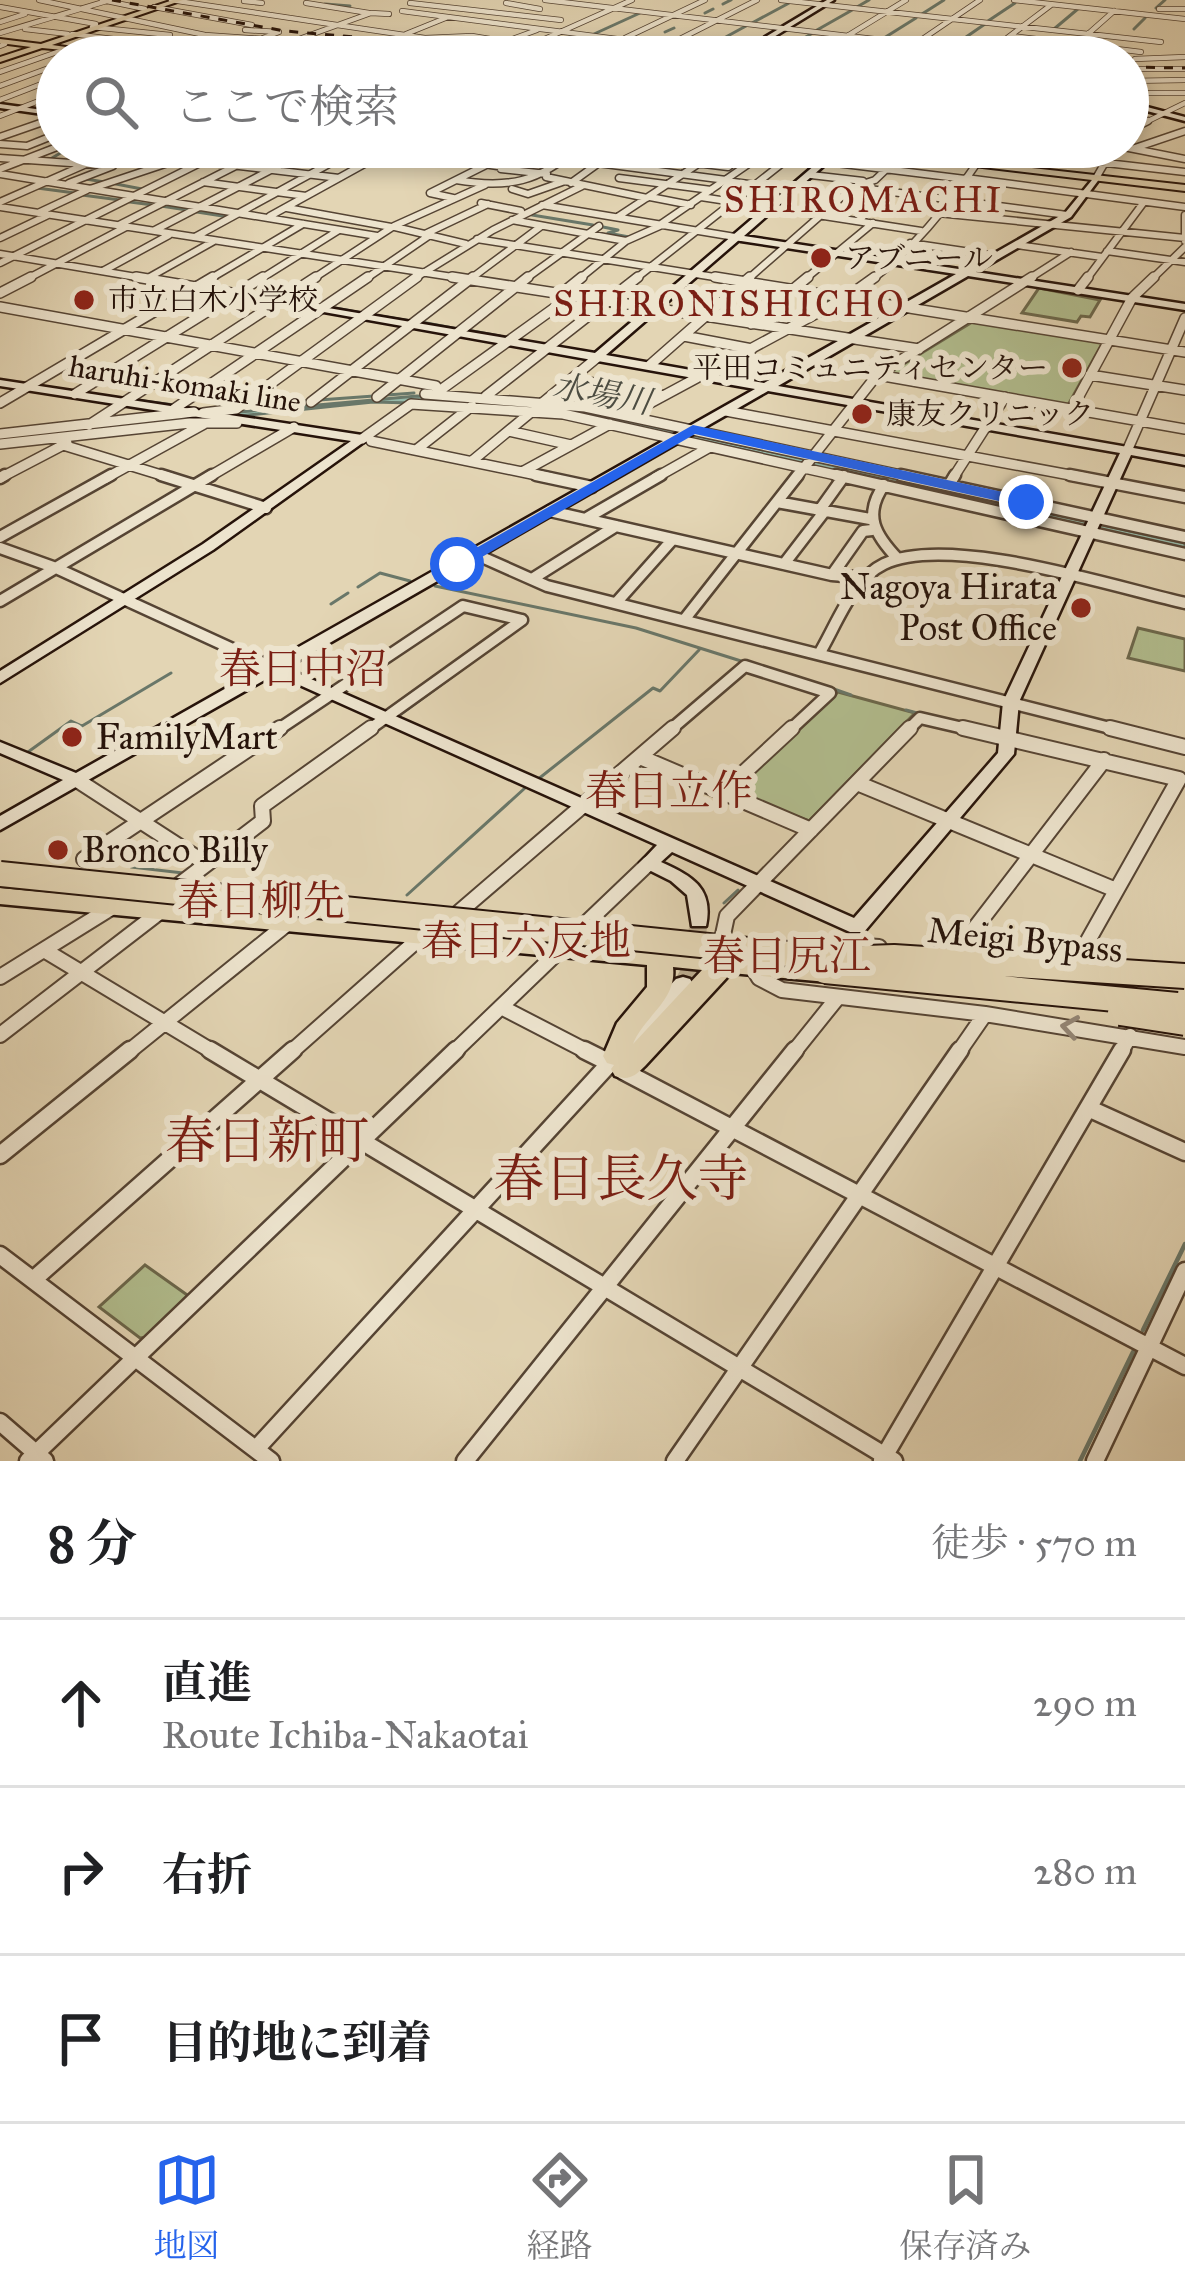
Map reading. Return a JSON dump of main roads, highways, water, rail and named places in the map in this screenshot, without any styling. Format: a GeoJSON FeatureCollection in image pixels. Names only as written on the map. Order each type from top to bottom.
{"type":"FeatureCollection","features":[{"type":"Feature","properties":{"kind":"highway","name":"Meigi Bypass"},"geometry":{"type":"LineString","coordinates":[[0,870],[582,926],[733,958],[1183,990]]}},
{"type":"Feature","properties":{"kind":"highway"},"geometry":{"type":"LineString","coordinates":[[0,870],[839,959],[866,981],[1185,1023]]}},
{"type":"Feature","properties":{"kind":"highway","name":"Meigi Bypass"},"geometry":{"type":"LineString","coordinates":[[0,892],[113,907],[657,958],[839,959]]}},
{"type":"Feature","properties":{"kind":"highway"},"geometry":{"type":"LineString","coordinates":[[0,892],[1183,990]]}},
{"type":"Feature","properties":{"kind":"highway"},"geometry":{"type":"LineString","coordinates":[[657,958],[662,975],[658,992],[626,1030],[614,1066],[670,1027],[714,969],[733,958]]}},
{"type":"Feature","properties":{"kind":"main road"},"geometry":{"type":"LineString","coordinates":[[64,36],[148,6],[179,1]]}},
{"type":"Feature","properties":{"kind":"main road"},"geometry":{"type":"LineString","coordinates":[[2,37],[35,46]]}},
{"type":"Feature","properties":{"kind":"main road"},"geometry":{"type":"LineString","coordinates":[[0,63],[35,46]]}},
{"type":"Feature","properties":{"kind":"main road"},"geometry":{"type":"LineString","coordinates":[[993,168],[1185,187]]}},
{"type":"Feature","properties":{"kind":"main road"},"geometry":{"type":"LineString","coordinates":[[1018,168],[1185,187]]}},
{"type":"Feature","properties":{"kind":"waterway"},"geometry":{"type":"LineString","coordinates":[[723,4],[731,0]]}},
{"type":"Feature","properties":{"kind":"waterway"},"geometry":{"type":"LineString","coordinates":[[857,7],[869,0]]}},
{"type":"Feature","properties":{"kind":"waterway"},"geometry":{"type":"LineString","coordinates":[[922,14],[944,0]]}},
{"type":"Feature","properties":{"kind":"waterway"},"geometry":{"type":"LineString","coordinates":[[1156,8],[1165,0]]}},
{"type":"Feature","properties":{"kind":"waterway"},"geometry":{"type":"LineString","coordinates":[[752,23],[791,2]]}},
{"type":"Feature","properties":{"kind":"waterway"},"geometry":{"type":"LineString","coordinates":[[988,21],[1015,3]]}},
{"type":"Feature","properties":{"kind":"waterway"},"geometry":{"type":"LineString","coordinates":[[325,4],[350,6]]}},
{"type":"Feature","properties":{"kind":"waterway"},"geometry":{"type":"LineString","coordinates":[[1054,29],[1079,8]]}},
{"type":"Feature","properties":{"kind":"waterway"},"geometry":{"type":"LineString","coordinates":[[705,13],[713,9]]}},
{"type":"Feature","properties":{"kind":"waterway"},"geometry":{"type":"LineString","coordinates":[[817,30],[854,9]]}},
{"type":"Feature","properties":{"kind":"waterway"},"geometry":{"type":"LineString","coordinates":[[594,34],[640,13]]}},
{"type":"Feature","properties":{"kind":"waterway"},"geometry":{"type":"LineString","coordinates":[[887,36],[916,18]]}},
{"type":"Feature","properties":{"kind":"waterway"},"geometry":{"type":"LineString","coordinates":[[1134,29],[1145,18]]}},
{"type":"Feature","properties":{"kind":"waterway"},"geometry":{"type":"LineString","coordinates":[[968,36],[985,24]]}},
{"type":"Feature","properties":{"kind":"waterway"},"geometry":{"type":"LineString","coordinates":[[728,36],[746,26]]}},
{"type":"Feature","properties":{"kind":"waterway"},"geometry":{"type":"LineString","coordinates":[[665,32],[674,28]]}},
{"type":"Feature","properties":{"kind":"waterway"},"geometry":{"type":"LineString","coordinates":[[808,36],[811,34]]}},
{"type":"Feature","properties":{"kind":"waterway"},"geometry":{"type":"LineString","coordinates":[[86,179],[104,182]]}},
{"type":"Feature","properties":{"kind":"waterway"},"geometry":{"type":"LineString","coordinates":[[116,184],[142,189]]}},
{"type":"Feature","properties":{"kind":"waterway"},"geometry":{"type":"LineString","coordinates":[[37,188],[75,193]]}},
{"type":"Feature","properties":{"kind":"waterway"},"geometry":{"type":"LineString","coordinates":[[82,195],[120,200]]}},
{"type":"Feature","properties":{"kind":"waterway"},"geometry":{"type":"LineString","coordinates":[[130,202],[153,205]]}},
{"type":"Feature","properties":{"kind":"waterway"},"geometry":{"type":"LineString","coordinates":[[161,206],[187,210]]}},
{"type":"Feature","properties":{"kind":"waterway"},"geometry":{"type":"LineString","coordinates":[[197,212],[229,217]]}},
{"type":"Feature","properties":{"kind":"waterway"},"geometry":{"type":"LineString","coordinates":[[532,215],[593,225]]}},
{"type":"Feature","properties":{"kind":"waterway"},"geometry":{"type":"LineString","coordinates":[[603,227],[618,230],[608,233],[629,237]]}},
{"type":"Feature","properties":{"kind":"waterway"},"geometry":{"type":"LineString","coordinates":[[289,300],[320,306]]}},
{"type":"Feature","properties":{"kind":"waterway"},"geometry":{"type":"LineString","coordinates":[[330,307],[362,313]]}},
{"type":"Feature","properties":{"kind":"waterway"},"geometry":{"type":"LineString","coordinates":[[374,315],[411,321]]}},
{"type":"Feature","properties":{"kind":"waterway"},"geometry":{"type":"LineString","coordinates":[[421,322],[458,329]]}},
{"type":"Feature","properties":{"kind":"waterway"},"geometry":{"type":"LineString","coordinates":[[467,330],[500,336]]}},
{"type":"Feature","properties":{"kind":"waterway"},"geometry":{"type":"LineString","coordinates":[[387,395],[414,393]]}},
{"type":"Feature","properties":{"kind":"waterway"},"geometry":{"type":"LineString","coordinates":[[319,400],[374,396]]}},
{"type":"Feature","properties":{"kind":"waterway"},"geometry":{"type":"LineString","coordinates":[[136,400],[174,405]]}},
{"type":"Feature","properties":{"kind":"waterway"},"geometry":{"type":"LineString","coordinates":[[246,407],[306,401]]}},
{"type":"Feature","properties":{"kind":"waterway"},"geometry":{"type":"LineString","coordinates":[[232,536],[361,444]]}},
{"type":"Feature","properties":{"kind":"waterway"},"geometry":{"type":"LineString","coordinates":[[358,587],[380,573],[410,581]]}},
{"type":"Feature","properties":{"kind":"waterway"},"geometry":{"type":"LineString","coordinates":[[435,586],[636,628],[741,661]]}},
{"type":"Feature","properties":{"kind":"waterway"},"geometry":{"type":"LineString","coordinates":[[331,604],[348,593]]}},
{"type":"Feature","properties":{"kind":"waterway"},"geometry":{"type":"LineString","coordinates":[[34,662],[58,647]]}},
{"type":"Feature","properties":{"kind":"waterway"},"geometry":{"type":"LineString","coordinates":[[537,780],[653,688],[660,691],[699,650]]}},
{"type":"Feature","properties":{"kind":"waterway"},"geometry":{"type":"LineString","coordinates":[[397,717],[471,663]]}},
{"type":"Feature","properties":{"kind":"waterway"},"geometry":{"type":"LineString","coordinates":[[28,752],[71,721],[82,726],[171,673]]}},
{"type":"Feature","properties":{"kind":"waterway"},"geometry":{"type":"LineString","coordinates":[[791,675],[822,685]]}},
{"type":"Feature","properties":{"kind":"waterway"},"geometry":{"type":"LineString","coordinates":[[831,688],[851,695]]}},
{"type":"Feature","properties":{"kind":"waterway"},"geometry":{"type":"LineString","coordinates":[[906,710],[921,714]]}},
{"type":"Feature","properties":{"kind":"waterway"},"geometry":{"type":"LineString","coordinates":[[1018,712],[1017,734],[1041,741]]}},
{"type":"Feature","properties":{"kind":"waterway"},"geometry":{"type":"LineString","coordinates":[[407,895],[525,788]]}},
{"type":"Feature","properties":{"kind":"waterway"},"geometry":{"type":"LineString","coordinates":[[131,867],[183,873]]}},
{"type":"Feature","properties":{"kind":"waterway"},"geometry":{"type":"LineString","coordinates":[[724,903],[738,890]]}},
{"type":"Feature","properties":{"kind":"waterway"},"geometry":{"type":"LineString","coordinates":[[1143,1330],[1185,1244]]}},
{"type":"Feature","properties":{"kind":"waterway"},"geometry":{"type":"LineString","coordinates":[[1080,1461],[1133,1352]]}},
{"type":"Feature","properties":{"kind":"tunnel"},"geometry":{"type":"LineString","coordinates":[[683,984],[692,967],[699,921]]}},
{"type":"Feature","properties":{"kind":"railway"},"geometry":{"type":"LineString","coordinates":[[112,0],[285,31],[343,36]]}},
{"type":"Feature","properties":{"kind":"railway"},"geometry":{"type":"LineString","coordinates":[[1149,67],[1185,68]]}},
{"type":"Feature","properties":{"kind":"place","name":"アブニール"},"geometry":{"type":"Point","coordinates":[821,258]}},
{"type":"Feature","properties":{"kind":"place","name":"市立白木小学校"},"geometry":{"type":"Point","coordinates":[84,300]}},
{"type":"Feature","properties":{"kind":"place","name":"平田コミュニティセンター"},"geometry":{"type":"Point","coordinates":[1072,368]}},
{"type":"Feature","properties":{"kind":"place","name":"康友クリニック"},"geometry":{"type":"Point","coordinates":[862,414]}},
{"type":"Feature","properties":{"kind":"place","name":"Nagoya Hirata Post Office"},"geometry":{"type":"Point","coordinates":[1081,608]}},
{"type":"Feature","properties":{"kind":"place","name":"FamilyMart"},"geometry":{"type":"Point","coordinates":[72,737]}},
{"type":"Feature","properties":{"kind":"place","name":"Bronco Billy"},"geometry":{"type":"Point","coordinates":[58,850]}},
{"type":"Feature","properties":{"kind":"district","name":"SHIROMACHI"},"geometry":{"type":"Point","coordinates":[864,200]}},
{"type":"Feature","properties":{"kind":"district","name":"SHIRONISHICHO"},"geometry":{"type":"Point","coordinates":[730,304]}},
{"type":"Feature","properties":{"kind":"district","name":"春日中沼"},"geometry":{"type":"Point","coordinates":[303,669]}},
{"type":"Feature","properties":{"kind":"district","name":"春日立作"},"geometry":{"type":"Point","coordinates":[669,791]}},
{"type":"Feature","properties":{"kind":"district","name":"春日柳先"},"geometry":{"type":"Point","coordinates":[261,901]}},
{"type":"Feature","properties":{"kind":"district","name":"春日六反地"},"geometry":{"type":"Point","coordinates":[526,941]}},
{"type":"Feature","properties":{"kind":"district","name":"春日尻江"},"geometry":{"type":"Point","coordinates":[787,956]}},
{"type":"Feature","properties":{"kind":"district","name":"春日新町"},"geometry":{"type":"Point","coordinates":[267,1141]}},
{"type":"Feature","properties":{"kind":"district","name":"春日長久寺"},"geometry":{"type":"Point","coordinates":[621,1179]}},
{"type":"Feature","properties":{"kind":"water label","name":"水場川"},"geometry":{"type":"Point","coordinates":[602,394]}}]}
